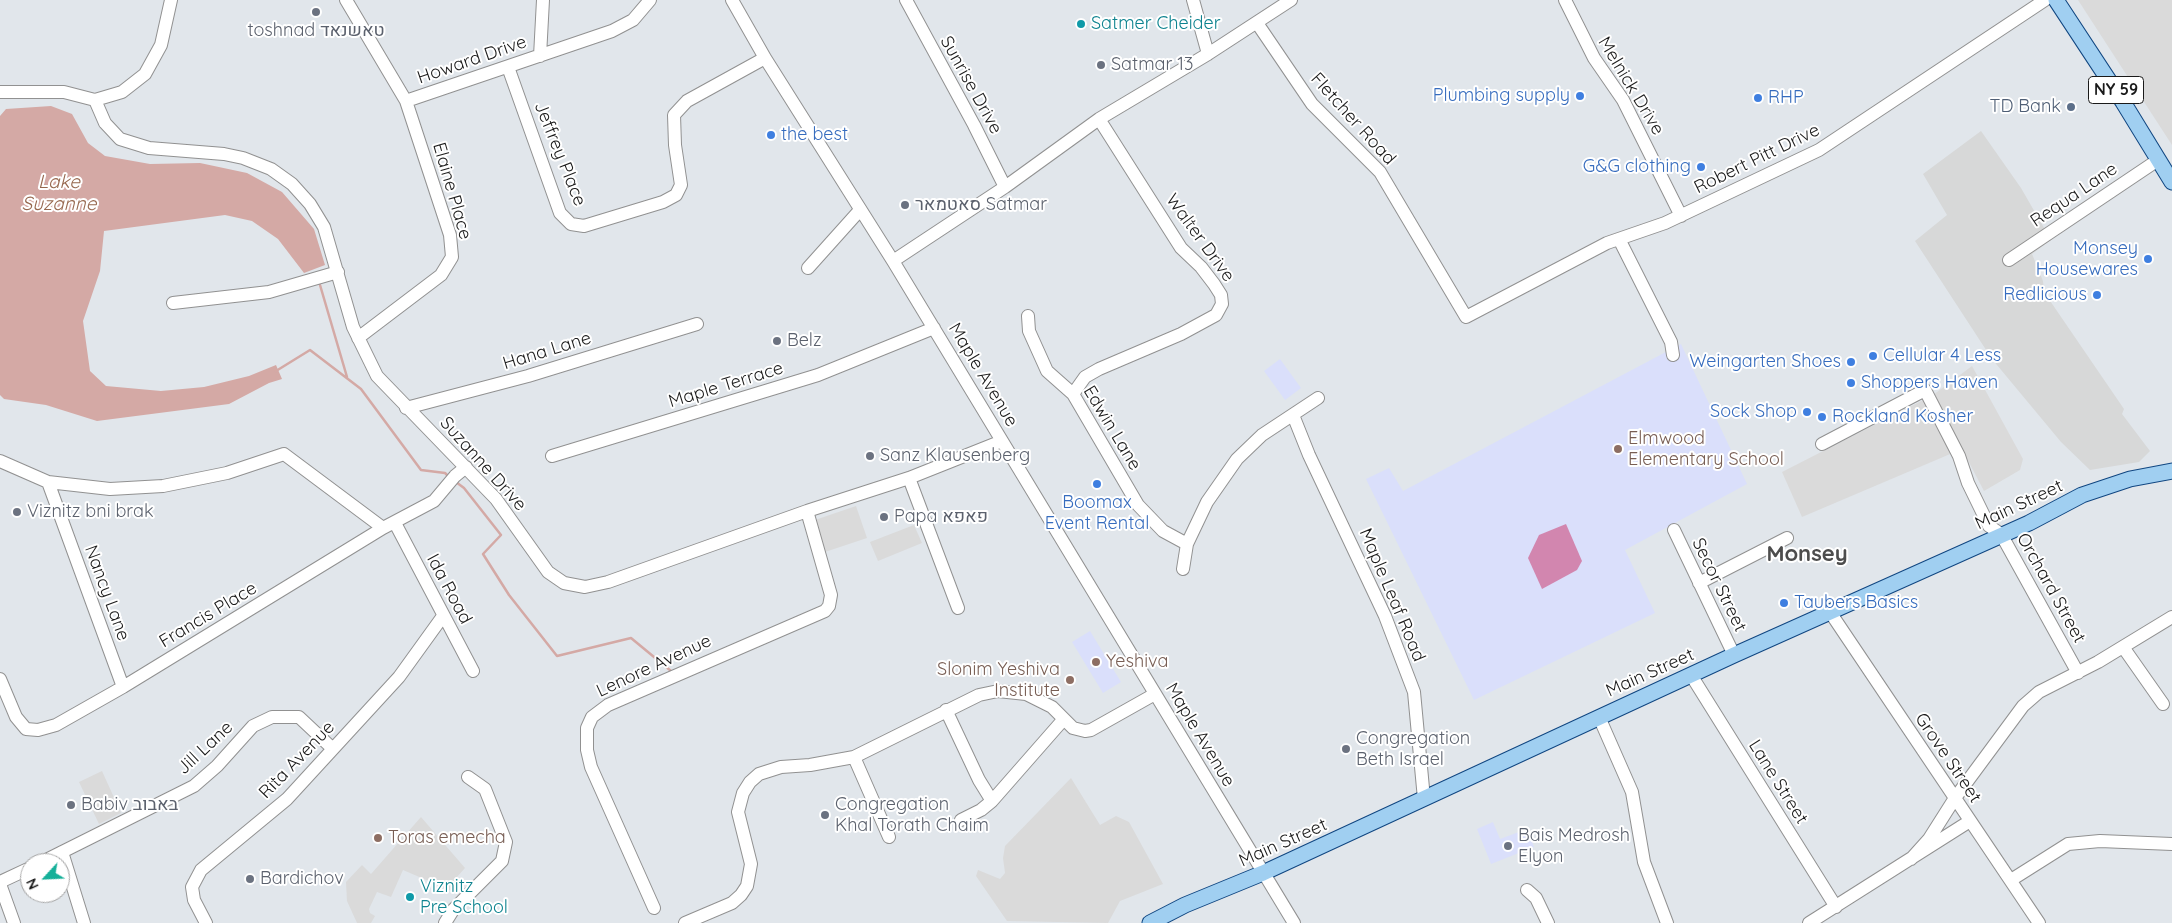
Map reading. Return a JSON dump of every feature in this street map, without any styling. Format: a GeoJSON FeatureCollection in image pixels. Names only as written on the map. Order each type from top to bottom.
{"type":"FeatureCollection","features":[{"type":"Feature","properties":{"kind":"main road","name":"NY 59"},"geometry":{"type":"LineString","coordinates":[[2056,0],[2123,102],[2172,182]]}},
{"type":"Feature","properties":{"kind":"main road","name":"Main Street"},"geometry":{"type":"LineString","coordinates":[[1150,923],[1185,905],[1263,874],[1599,717],[2099,489],[2130,479],[2171,473]]}},
{"type":"Feature","properties":{"kind":"street"},"geometry":{"type":"LineString","coordinates":[[0,92],[64,92],[95,100],[122,92],[145,74],[161,45],[171,0]]}},
{"type":"Feature","properties":{"kind":"street","name":"Howard Drive"},"geometry":{"type":"LineString","coordinates":[[346,0],[406,101],[619,28],[633,20],[650,0]]}},
{"type":"Feature","properties":{"kind":"street"},"geometry":{"type":"LineString","coordinates":[[540,56],[543,0]]}},
{"type":"Feature","properties":{"kind":"street","name":"Maple Avenue"},"geometry":{"type":"LineString","coordinates":[[732,0],[765,58],[893,260],[1294,923]]}},
{"type":"Feature","properties":{"kind":"street","name":"Sunrise Drive"},"geometry":{"type":"LineString","coordinates":[[906,0],[974,125],[1005,187]]}},
{"type":"Feature","properties":{"kind":"street"},"geometry":{"type":"LineString","coordinates":[[1193,0],[1208,54]]}},
{"type":"Feature","properties":{"kind":"street"},"geometry":{"type":"LineString","coordinates":[[893,260],[1005,187],[1098,119],[1257,24],[1291,0]]}},
{"type":"Feature","properties":{"kind":"street","name":"Melnick Drive"},"geometry":{"type":"LineString","coordinates":[[1565,0],[1590,50],[1623,100],[1681,216]]}},
{"type":"Feature","properties":{"kind":"street","name":"Robert Pitt Drive"},"geometry":{"type":"LineString","coordinates":[[1466,317],[1607,243],[1681,216],[1819,150],[2045,0]]}},
{"type":"Feature","properties":{"kind":"street","name":"Fletcher Road"},"geometry":{"type":"LineString","coordinates":[[1257,24],[1312,104],[1380,172],[1466,317]]}},
{"type":"Feature","properties":{"kind":"street","name":"Jeffrey Place"},"geometry":{"type":"LineString","coordinates":[[508,67],[560,213],[571,224],[584,226],[663,202],[676,195],[681,185],[675,145],[674,115],[687,100],[765,58]]}},
{"type":"Feature","properties":{"kind":"street","name":"Suzanne Drive"},"geometry":{"type":"LineString","coordinates":[[95,100],[105,123],[120,139],[149,148],[243,158],[278,174],[292,184],[310,204],[324,226],[358,338],[378,376],[406,408],[496,499],[548,572],[564,582],[584,587],[608,582],[807,511],[909,478],[1002,441]]}},
{"type":"Feature","properties":{"kind":"street","name":"Elaine Place"},"geometry":{"type":"LineString","coordinates":[[358,338],[442,275],[452,257],[450,235],[406,101]]}},
{"type":"Feature","properties":{"kind":"street","name":"Walter Drive"},"geometry":{"type":"LineString","coordinates":[[1073,394],[1085,378],[1099,369],[1181,334],[1216,316],[1222,304],[1221,295],[1201,267],[1181,248],[1098,119]]}},
{"type":"Feature","properties":{"kind":"street","name":"Requa Lane"},"geometry":{"type":"LineString","coordinates":[[2009,260],[2158,160]]}},
{"type":"Feature","properties":{"kind":"street"},"geometry":{"type":"LineString","coordinates":[[808,268],[860,210]]}},
{"type":"Feature","properties":{"kind":"street"},"geometry":{"type":"LineString","coordinates":[[1619,239],[1671,342],[1673,355]]}},
{"type":"Feature","properties":{"kind":"street"},"geometry":{"type":"LineString","coordinates":[[173,303],[268,292],[338,272]]}},
{"type":"Feature","properties":{"kind":"street","name":"Edwin Lane"},"geometry":{"type":"LineString","coordinates":[[1028,316],[1029,331],[1047,371],[1073,394],[1138,505],[1162,531],[1187,544]]}},
{"type":"Feature","properties":{"kind":"street","name":"Hana Lane"},"geometry":{"type":"LineString","coordinates":[[406,408],[528,376],[697,324]]}},
{"type":"Feature","properties":{"kind":"street","name":"Maple Terrace"},"geometry":{"type":"LineString","coordinates":[[552,456],[818,375],[934,328]]}},
{"type":"Feature","properties":{"kind":"street","name":"Orchard Street"},"geometry":{"type":"LineString","coordinates":[[1822,444],[1925,390],[1959,456],[1968,483],[1988,526],[2001,534],[2078,673]]}},
{"type":"Feature","properties":{"kind":"street"},"geometry":{"type":"LineString","coordinates":[[1183,569],[1187,544],[1207,502],[1237,460],[1262,435],[1318,398]]}},
{"type":"Feature","properties":{"kind":"street","name":"Maple Leaf Road"},"geometry":{"type":"LineString","coordinates":[[1293,415],[1309,455],[1385,616],[1414,692],[1424,799]]}},
{"type":"Feature","properties":{"kind":"street"},"geometry":{"type":"LineString","coordinates":[[0,461],[48,482],[110,489],[163,486],[227,473],[284,454],[383,528]]}},
{"type":"Feature","properties":{"kind":"street","name":"Francis Place"},"geometry":{"type":"LineString","coordinates":[[0,679],[16,717],[26,729],[38,730],[56,725],[123,688],[383,528],[434,501],[466,467]]}},
{"type":"Feature","properties":{"kind":"street"},"geometry":{"type":"LineString","coordinates":[[909,478],[958,608]]}},
{"type":"Feature","properties":{"kind":"street","name":"Nancy Lane"},"geometry":{"type":"LineString","coordinates":[[48,482],[123,688]]}},
{"type":"Feature","properties":{"kind":"street","name":"Lenore Avenue"},"geometry":{"type":"LineString","coordinates":[[654,908],[591,767],[587,750],[587,728],[592,717],[608,704],[824,611],[829,606],[831,596],[807,511]]}},
{"type":"Feature","properties":{"kind":"street","name":"Ida Road"},"geometry":{"type":"LineString","coordinates":[[395,523],[473,671]]}},
{"type":"Feature","properties":{"kind":"street","name":"Secor Street"},"geometry":{"type":"LineString","coordinates":[[1674,530],[1734,655]]}},
{"type":"Feature","properties":{"kind":"street"},"geometry":{"type":"LineString","coordinates":[[1699,583],[1787,538]]}},
{"type":"Feature","properties":{"kind":"street","name":"Grove Street"},"geometry":{"type":"LineString","coordinates":[[1830,612],[2039,923]]}},
{"type":"Feature","properties":{"kind":"street","name":"Rita Avenue"},"geometry":{"type":"LineString","coordinates":[[206,923],[194,900],[192,887],[201,870],[288,799],[399,677],[443,616]]}},
{"type":"Feature","properties":{"kind":"street"},"geometry":{"type":"LineString","coordinates":[[1911,859],[1929,839],[1955,798],[2023,706],[2039,692],[2078,673],[2172,617]]}},
{"type":"Feature","properties":{"kind":"street"},"geometry":{"type":"LineString","coordinates":[[2123,646],[2163,704]]}},
{"type":"Feature","properties":{"kind":"street","name":"Lane Street"},"geometry":{"type":"LineString","coordinates":[[1691,675],[1836,907]]}},
{"type":"Feature","properties":{"kind":"street"},"geometry":{"type":"LineString","coordinates":[[685,923],[732,903],[747,886],[751,864],[738,812],[750,782],[759,774],[769,770],[854,757],[946,710],[979,695],[998,691],[1014,692],[1037,698],[1052,708],[1078,731],[1091,730],[1155,694]]}},
{"type":"Feature","properties":{"kind":"street"},"geometry":{"type":"LineString","coordinates":[[946,710],[979,780],[992,800]]}},
{"type":"Feature","properties":{"kind":"street","name":"Jill Lane"},"geometry":{"type":"LineString","coordinates":[[62,852],[194,786],[217,766],[253,726],[272,717],[299,717],[333,748]]}},
{"type":"Feature","properties":{"kind":"street"},"geometry":{"type":"LineString","coordinates":[[1599,717],[1632,792],[1644,862],[1668,923]]}},
{"type":"Feature","properties":{"kind":"street"},"geometry":{"type":"LineString","coordinates":[[961,820],[981,810],[992,800],[1064,720]]}},
{"type":"Feature","properties":{"kind":"street"},"geometry":{"type":"LineString","coordinates":[[854,757],[889,837]]}},
{"type":"Feature","properties":{"kind":"street"},"geometry":{"type":"LineString","coordinates":[[445,923],[453,910],[502,860],[506,842],[485,789],[468,777]]}},
{"type":"Feature","properties":{"kind":"street"},"geometry":{"type":"LineString","coordinates":[[1809,923],[1970,821]]}},
{"type":"Feature","properties":{"kind":"street"},"geometry":{"type":"LineString","coordinates":[[2011,880],[2068,844],[2100,841],[2172,844]]}},
{"type":"Feature","properties":{"kind":"street"},"geometry":{"type":"LineString","coordinates":[[62,852],[84,923]]}},
{"type":"Feature","properties":{"kind":"street"},"geometry":{"type":"LineString","coordinates":[[14,923],[0,883],[20,873]]}},
{"type":"Feature","properties":{"kind":"street"},"geometry":{"type":"LineString","coordinates":[[1526,890],[1536,898],[1548,923]]}},
{"type":"Feature","properties":{"kind":"shaded area"},"geometry":{"type":"Polygon","coordinates":[[[2078,0],[2172,0],[2172,145],[2078,0]]]}},
{"type":"Feature","properties":{"kind":"shaded area"},"geometry":{"type":"Polygon","coordinates":[[[1981,131],[2021,188],[2051,240],[2032,254],[2043,281],[2044,292],[2124,409],[2122,414],[2150,451],[2139,462],[2090,470],[2061,442],[1992,359],[1915,241],[1947,215],[1923,174],[1981,131]]]}},
{"type":"Feature","properties":{"kind":"shaded area"},"geometry":{"type":"Polygon","coordinates":[[[1681,344],[1747,484],[1625,550],[1655,613],[1474,700],[1366,479],[1389,468],[1403,491],[1681,344]]]}},
{"type":"Feature","properties":{"kind":"shaded area"},"geometry":{"type":"Polygon","coordinates":[[[1280,359],[1301,388],[1285,400],[1264,371],[1280,359]]]}},
{"type":"Feature","properties":{"kind":"shaded area"},"geometry":{"type":"Polygon","coordinates":[[[1972,366],[2023,459],[2020,470],[1984,491],[1962,449],[1802,517],[1782,472],[1933,395],[1972,366]]]}},
{"type":"Feature","properties":{"kind":"shaded area"},"geometry":{"type":"Polygon","coordinates":[[[856,506],[867,538],[825,552],[815,520],[856,506]]]}},
{"type":"Feature","properties":{"kind":"shaded area"},"geometry":{"type":"Polygon","coordinates":[[[1566,524],[1582,561],[1577,570],[1542,589],[1528,558],[1539,535],[1566,524]]]}},
{"type":"Feature","properties":{"kind":"shaded area"},"geometry":{"type":"Polygon","coordinates":[[[914,525],[922,543],[878,561],[870,542],[914,525]]]}},
{"type":"Feature","properties":{"kind":"shaded area","name":"Yeshiva"},"geometry":{"type":"Polygon","coordinates":[[[1090,631],[1121,682],[1103,693],[1072,642],[1090,631]]]}},
{"type":"Feature","properties":{"kind":"shaded area"},"geometry":{"type":"Polygon","coordinates":[[[102,771],[121,813],[99,824],[79,782],[102,771]]]}},
{"type":"Feature","properties":{"kind":"shaded area"},"geometry":{"type":"Polygon","coordinates":[[[1071,778],[1100,825],[1116,816],[1129,822],[1163,884],[1120,901],[1108,923],[1007,921],[976,876],[978,870],[1000,879],[1005,873],[1003,858],[1005,846],[1071,778]]]}},
{"type":"Feature","properties":{"kind":"shaded area"},"geometry":{"type":"Polygon","coordinates":[[[421,817],[465,868],[456,878],[457,884],[452,891],[403,870],[391,897],[377,892],[369,909],[370,913],[375,916],[371,923],[357,923],[347,901],[346,882],[362,865],[371,874],[421,817]]]}},
{"type":"Feature","properties":{"kind":"shaded area"},"geometry":{"type":"Polygon","coordinates":[[[1493,822],[1500,839],[1527,829],[1534,847],[1491,864],[1477,829],[1493,822]]]}},
{"type":"Feature","properties":{"kind":"water","name":"Lake Suzanne"},"geometry":{"type":"Polygon","coordinates":[[[51,106],[72,114],[88,143],[105,156],[150,164],[200,163],[247,173],[282,192],[314,229],[325,265],[304,273],[278,239],[252,221],[225,215],[104,231],[100,271],[83,321],[90,371],[106,386],[161,391],[204,387],[249,376],[276,365],[282,379],[269,383],[229,404],[97,421],[46,405],[4,399],[0,395],[0,116],[6,109],[51,106]]]}},
{"type":"Feature","properties":{"kind":"waterway"},"geometry":{"type":"LineString","coordinates":[[320,285],[347,377]]}},
{"type":"Feature","properties":{"kind":"waterway"},"geometry":{"type":"LineString","coordinates":[[276,371],[310,350],[361,389],[421,470],[445,473],[449,477]]}},
{"type":"Feature","properties":{"kind":"waterway"},"geometry":{"type":"LineString","coordinates":[[456,482],[464,488],[501,535],[483,554],[509,595],[557,656],[631,638],[671,671]]}},
{"type":"Feature","properties":{"kind":"place","name":"toshnad טאשנאד"},"geometry":{"type":"Point","coordinates":[316,12]}},
{"type":"Feature","properties":{"kind":"place","name":"Satmer Cheider"},"geometry":{"type":"Point","coordinates":[1081,24]}},
{"type":"Feature","properties":{"kind":"place","name":"Satmar 13"},"geometry":{"type":"Point","coordinates":[1101,65]}},
{"type":"Feature","properties":{"kind":"place","name":"Plumbing supply"},"geometry":{"type":"Point","coordinates":[1580,96]}},
{"type":"Feature","properties":{"kind":"place","name":"RHP"},"geometry":{"type":"Point","coordinates":[1758,98]}},
{"type":"Feature","properties":{"kind":"place","name":"TD Bank"},"geometry":{"type":"Point","coordinates":[2071,107]}},
{"type":"Feature","properties":{"kind":"place","name":"the best"},"geometry":{"type":"Point","coordinates":[771,135]}},
{"type":"Feature","properties":{"kind":"place","name":"G&G clothing"},"geometry":{"type":"Point","coordinates":[1701,167]}},
{"type":"Feature","properties":{"kind":"place","name":"סאטמאר Satmar"},"geometry":{"type":"Point","coordinates":[905,205]}},
{"type":"Feature","properties":{"kind":"place","name":"Monsey Housewares"},"geometry":{"type":"Point","coordinates":[2148,259]}},
{"type":"Feature","properties":{"kind":"place","name":"Redlicious"},"geometry":{"type":"Point","coordinates":[2097,295]}},
{"type":"Feature","properties":{"kind":"place","name":"Belz"},"geometry":{"type":"Point","coordinates":[777,341]}},
{"type":"Feature","properties":{"kind":"place","name":"Cellular 4 Less"},"geometry":{"type":"Point","coordinates":[1873,356]}},
{"type":"Feature","properties":{"kind":"place","name":"Weingarten Shoes"},"geometry":{"type":"Point","coordinates":[1851,362]}},
{"type":"Feature","properties":{"kind":"place","name":"Shoppers Haven"},"geometry":{"type":"Point","coordinates":[1851,383]}},
{"type":"Feature","properties":{"kind":"place","name":"Sock Shop"},"geometry":{"type":"Point","coordinates":[1807,412]}},
{"type":"Feature","properties":{"kind":"place","name":"Rockland Kosher"},"geometry":{"type":"Point","coordinates":[1822,417]}},
{"type":"Feature","properties":{"kind":"place","name":"Elmwood Elementary School"},"geometry":{"type":"Point","coordinates":[1618,449]}},
{"type":"Feature","properties":{"kind":"place","name":"Sanz Klausenberg"},"geometry":{"type":"Point","coordinates":[870,456]}},
{"type":"Feature","properties":{"kind":"place","name":"Boomax Event Rental"},"geometry":{"type":"Point","coordinates":[1097,484]}},
{"type":"Feature","properties":{"kind":"place","name":"Viznitz bni brak"},"geometry":{"type":"Point","coordinates":[17,512]}},
{"type":"Feature","properties":{"kind":"place","name":"Papa פאפא"},"geometry":{"type":"Point","coordinates":[884,517]}},
{"type":"Feature","properties":{"kind":"place","name":"Taubers Basics"},"geometry":{"type":"Point","coordinates":[1784,603]}},
{"type":"Feature","properties":{"kind":"place","name":"Yeshiva"},"geometry":{"type":"Point","coordinates":[1096,662]}},
{"type":"Feature","properties":{"kind":"place","name":"Slonim Yeshiva Institute"},"geometry":{"type":"Point","coordinates":[1070,680]}},
{"type":"Feature","properties":{"kind":"place","name":"Congregation Beth Israel"},"geometry":{"type":"Point","coordinates":[1346,749]}},
{"type":"Feature","properties":{"kind":"place","name":"Babiv באבוב"},"geometry":{"type":"Point","coordinates":[71,805]}},
{"type":"Feature","properties":{"kind":"place","name":"Congregation Khal Torath Chaim"},"geometry":{"type":"Point","coordinates":[825,815]}},
{"type":"Feature","properties":{"kind":"place","name":"Toras emecha"},"geometry":{"type":"Point","coordinates":[378,838]}},
{"type":"Feature","properties":{"kind":"place","name":"Bais Medrosh Elyon"},"geometry":{"type":"Point","coordinates":[1508,846]}},
{"type":"Feature","properties":{"kind":"place","name":"Bardichov"},"geometry":{"type":"Point","coordinates":[250,879]}},
{"type":"Feature","properties":{"kind":"place","name":"Viznitz Pre School"},"geometry":{"type":"Point","coordinates":[410,897]}},
{"type":"Feature","properties":{"kind":"district","name":"Monsey"},"geometry":{"type":"Point","coordinates":[1807,554]}}]}
